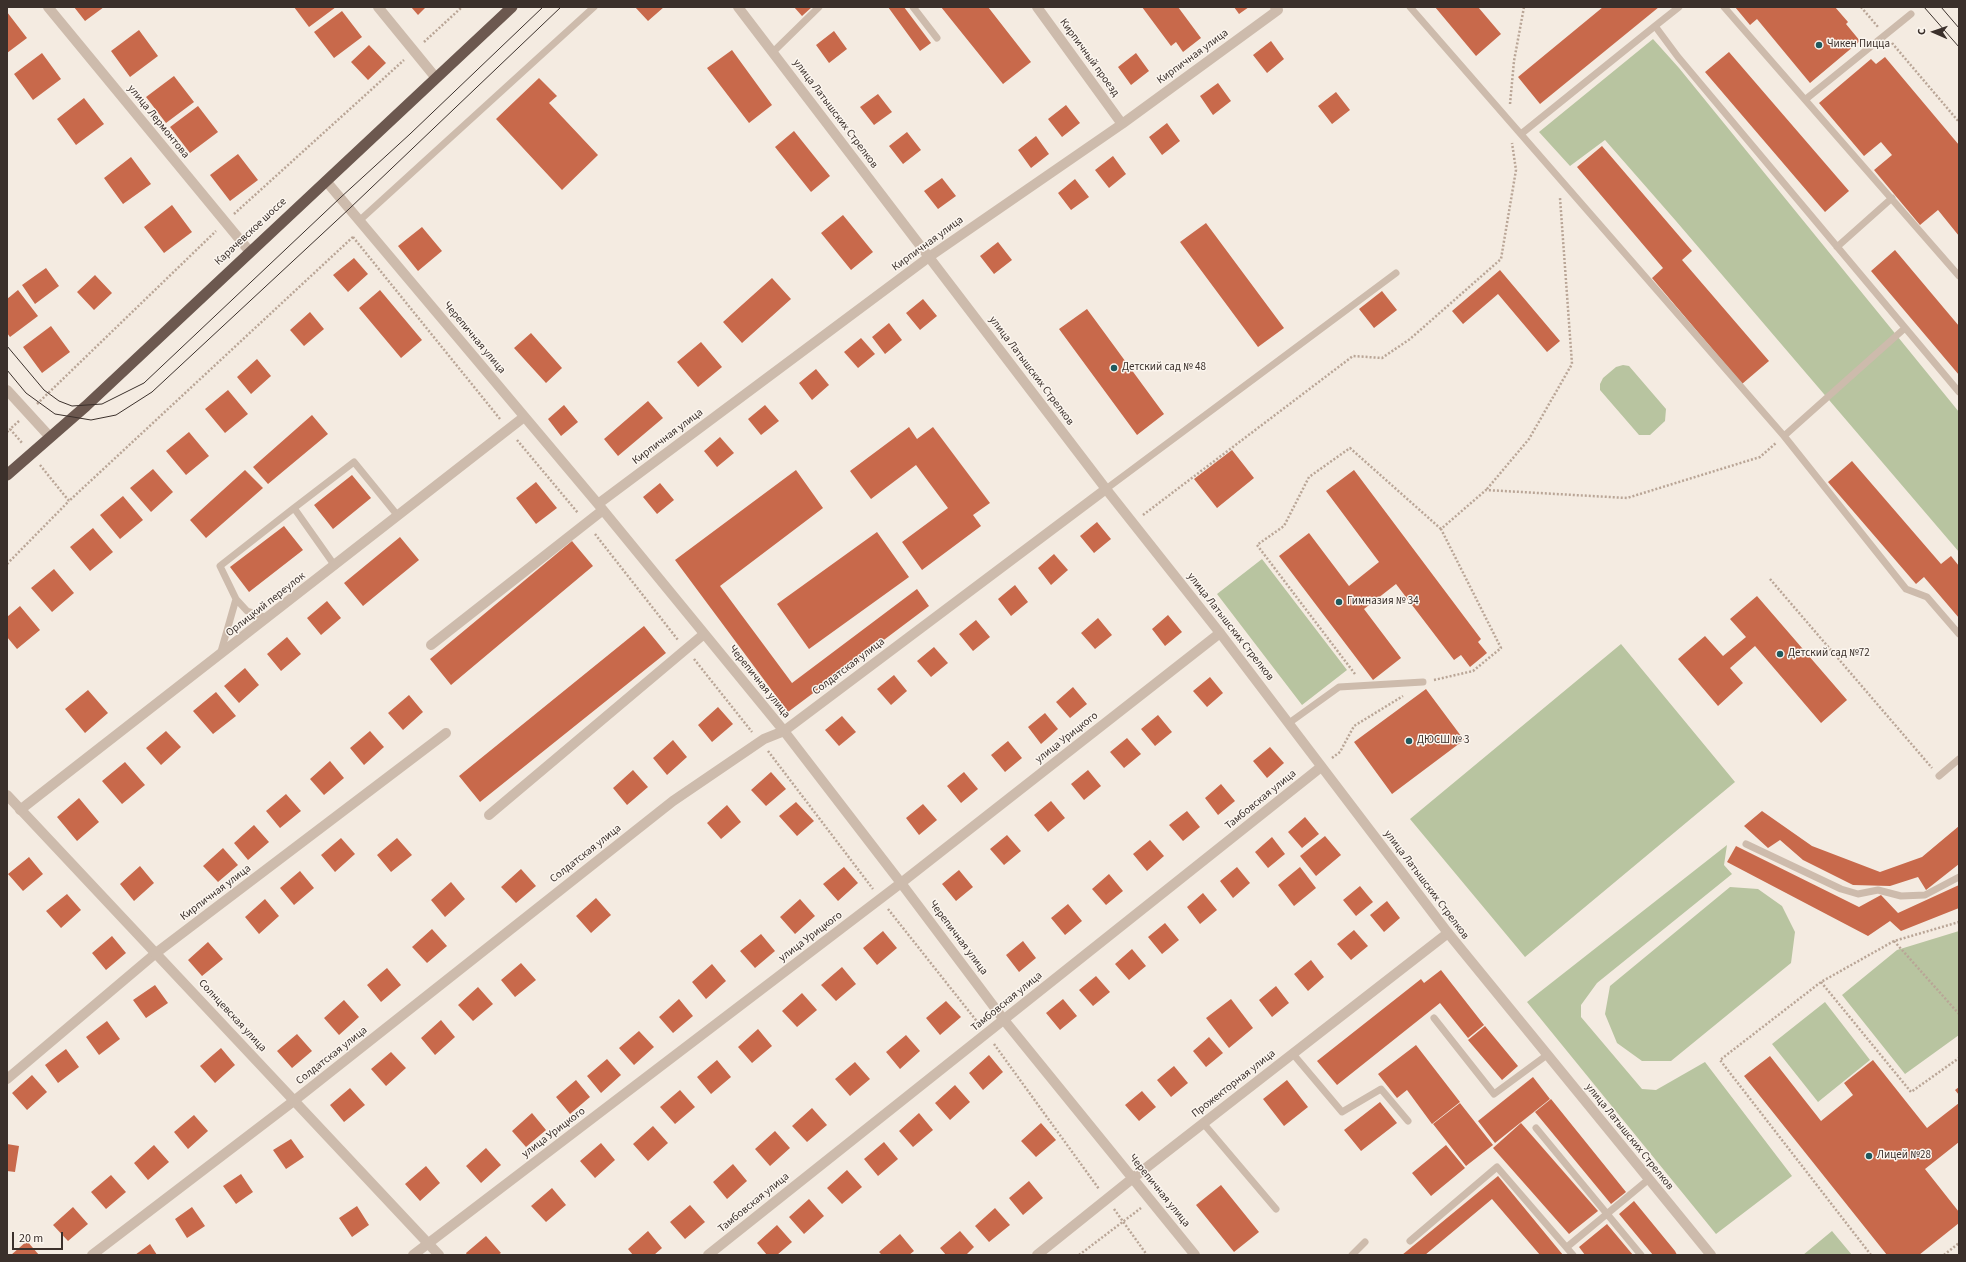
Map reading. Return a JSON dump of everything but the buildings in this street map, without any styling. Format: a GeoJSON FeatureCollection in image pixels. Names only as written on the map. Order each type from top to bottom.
{"type":"FeatureCollection","features":[{"type":"Feature","properties":{"kind":"highway","name":"Карачевское шоссе"},"geometry":{"type":"LineString","coordinates":[[7,475],[91,401],[512,7]]}},
{"type":"Feature","properties":{"kind":"street","name":"улица Лермонтова"},"geometry":{"type":"LineString","coordinates":[[48,7],[250,252]]}},
{"type":"Feature","properties":{"kind":"street"},"geometry":{"type":"LineString","coordinates":[[378,7],[436,78]]}},
{"type":"Feature","properties":{"kind":"street","name":"улица Латышских Стрелков"},"geometry":{"type":"LineString","coordinates":[[738,7],[1106,489],[1289,723],[1448,934],[1711,1255]]}},
{"type":"Feature","properties":{"kind":"street","name":"Кирпичный проезд"},"geometry":{"type":"LineString","coordinates":[[1037,7],[1122,124]]}},
{"type":"Feature","properties":{"kind":"street","name":"Кирпичная улица"},"geometry":{"type":"LineString","coordinates":[[601,507],[929,257],[1122,124],[1278,8]]}},
{"type":"Feature","properties":{"kind":"street","name":"Черепичная улица"},"geometry":{"type":"LineString","coordinates":[[326,181],[601,507],[784,731],[902,883],[1004,1020],[1195,1255]]}},
{"type":"Feature","properties":{"kind":"street"},"geometry":{"type":"LineString","coordinates":[[7,390],[50,437]]}},
{"type":"Feature","properties":{"kind":"street","name":"Орлицкий переулок"},"geometry":{"type":"LineString","coordinates":[[20,810],[335,566],[524,417]]}},
{"type":"Feature","properties":{"kind":"street","name":"Солдатская улица"},"geometry":{"type":"LineString","coordinates":[[92,1255],[295,1100],[673,800],[764,739],[784,731],[1106,489]]}},
{"type":"Feature","properties":{"kind":"street"},"geometry":{"type":"LineString","coordinates":[[431,645],[601,507]]}},
{"type":"Feature","properties":{"kind":"street","name":"улица Урицкого"},"geometry":{"type":"LineString","coordinates":[[413,1255],[902,883],[1220,633]]}},
{"type":"Feature","properties":{"kind":"street"},"geometry":{"type":"LineString","coordinates":[[489,815],[704,634]]}},
{"type":"Feature","properties":{"kind":"street","name":"Кирпичная улица"},"geometry":{"type":"LineString","coordinates":[[7,1079],[156,954],[446,732]]}},
{"type":"Feature","properties":{"kind":"street","name":"Тамбовская улица"},"geometry":{"type":"LineString","coordinates":[[708,1255],[1321,766]]}},
{"type":"Feature","properties":{"kind":"street","name":"Солнцевская улица"},"geometry":{"type":"LineString","coordinates":[[7,796],[295,1100],[439,1255]]}},
{"type":"Feature","properties":{"kind":"street","name":"Прожекторная улица"},"geometry":{"type":"LineString","coordinates":[[1037,1255],[1203,1123],[1448,934]]}},
{"type":"Feature","properties":{"kind":"lane"},"geometry":{"type":"LineString","coordinates":[[359,221],[594,7]]}},
{"type":"Feature","properties":{"kind":"lane"},"geometry":{"type":"LineString","coordinates":[[773,52],[819,7]]}},
{"type":"Feature","properties":{"kind":"lane"},"geometry":{"type":"LineString","coordinates":[[913,7],[937,38]]}},
{"type":"Feature","properties":{"kind":"lane"},"geometry":{"type":"LineString","coordinates":[[1410,7],[1784,436],[1906,589],[1927,597],[1959,634]]}},
{"type":"Feature","properties":{"kind":"lane"},"geometry":{"type":"LineString","coordinates":[[1521,134],[1679,7]]}},
{"type":"Feature","properties":{"kind":"lane"},"geometry":{"type":"LineString","coordinates":[[1724,7],[1806,99],[1959,276]]}},
{"type":"Feature","properties":{"kind":"lane"},"geometry":{"type":"LineString","coordinates":[[1806,99],[1911,14]]}},
{"type":"Feature","properties":{"kind":"lane"},"geometry":{"type":"LineString","coordinates":[[1655,26],[1678,57],[1959,392]]}},
{"type":"Feature","properties":{"kind":"lane"},"geometry":{"type":"LineString","coordinates":[[1837,247],[1892,198]]}},
{"type":"Feature","properties":{"kind":"lane"},"geometry":{"type":"LineString","coordinates":[[1106,489],[1396,273]]}},
{"type":"Feature","properties":{"kind":"lane"},"geometry":{"type":"LineString","coordinates":[[1784,436],[1905,328]]}},
{"type":"Feature","properties":{"kind":"lane"},"geometry":{"type":"LineString","coordinates":[[268,618],[247,611],[236,599],[220,566],[354,462],[398,516]]}},
{"type":"Feature","properties":{"kind":"lane"},"geometry":{"type":"LineString","coordinates":[[294,508],[335,566]]}},
{"type":"Feature","properties":{"kind":"lane"},"geometry":{"type":"LineString","coordinates":[[220,655],[236,599]]}},
{"type":"Feature","properties":{"kind":"lane"},"geometry":{"type":"LineString","coordinates":[[1289,723],[1339,687],[1424,682]]}},
{"type":"Feature","properties":{"kind":"lane"},"geometry":{"type":"LineString","coordinates":[[1939,776],[1959,759]]}},
{"type":"Feature","properties":{"kind":"lane"},"geometry":{"type":"LineString","coordinates":[[1746,844],[1841,889],[1858,894],[1878,890],[1901,896],[1925,895],[1959,877]]}},
{"type":"Feature","properties":{"kind":"lane"},"geometry":{"type":"LineString","coordinates":[[1434,1018],[1494,1094],[1547,1055]]}},
{"type":"Feature","properties":{"kind":"lane"},"geometry":{"type":"LineString","coordinates":[[1293,1054],[1342,1112],[1381,1088],[1408,1121]]}},
{"type":"Feature","properties":{"kind":"lane"},"geometry":{"type":"LineString","coordinates":[[1203,1123],[1276,1209]]}},
{"type":"Feature","properties":{"kind":"lane"},"geometry":{"type":"LineString","coordinates":[[1536,1128],[1642,1255]]}},
{"type":"Feature","properties":{"kind":"lane"},"geometry":{"type":"LineString","coordinates":[[1410,1241],[1497,1167],[1574,1255]]}},
{"type":"Feature","properties":{"kind":"lane"},"geometry":{"type":"LineString","coordinates":[[1567,1247],[1649,1179]]}},
{"type":"Feature","properties":{"kind":"lane"},"geometry":{"type":"LineString","coordinates":[[1352,1255],[1365,1242]]}},
{"type":"Feature","properties":{"kind":"path"},"geometry":{"type":"LineString","coordinates":[[1133,522],[1353,356],[1382,358],[1410,339],[1501,259],[1516,170],[1508,121],[1514,61],[1524,7]]}},
{"type":"Feature","properties":{"kind":"path"},"geometry":{"type":"LineString","coordinates":[[1861,7],[1959,122]]}},
{"type":"Feature","properties":{"kind":"path"},"geometry":{"type":"LineString","coordinates":[[1441,530],[1486,490],[1529,439],[1572,364],[1558,178]]}},
{"type":"Feature","properties":{"kind":"path"},"geometry":{"type":"LineString","coordinates":[[7,432],[10,429]]}},
{"type":"Feature","properties":{"kind":"path"},"geometry":{"type":"LineString","coordinates":[[1486,490],[1627,498],[1760,457],[1784,436]]}},
{"type":"Feature","properties":{"kind":"path"},"geometry":{"type":"LineString","coordinates":[[1321,766],[1340,752],[1354,726],[1424,682],[1473,671],[1501,648],[1441,530],[1350,448],[1309,477],[1284,526],[1257,546],[1363,686]]}},
{"type":"Feature","properties":{"kind":"path"},"geometry":{"type":"LineString","coordinates":[[7,564],[69,501]]}},
{"type":"Feature","properties":{"kind":"path"},"geometry":{"type":"LineString","coordinates":[[1770,580],[1939,776]]}},
{"type":"Feature","properties":{"kind":"path"},"geometry":{"type":"LineString","coordinates":[[1871,1255],[1720,1060],[1822,982],[1894,941],[1959,922]]}},
{"type":"Feature","properties":{"kind":"path"},"geometry":{"type":"LineString","coordinates":[[1894,941],[1959,1014]]}},
{"type":"Feature","properties":{"kind":"path"},"geometry":{"type":"LineString","coordinates":[[1822,982],[1911,1092],[1959,1058]]}},
{"type":"Feature","properties":{"kind":"path"},"geometry":{"type":"LineString","coordinates":[[1079,1255],[1151,1200]]}},
{"type":"Feature","properties":{"kind":"path"},"geometry":{"type":"LineString","coordinates":[[1944,1255],[1959,1243]]}},
{"type":"Feature","properties":{"kind":"green space"},"geometry":{"type":"Polygon","coordinates":[[[1653,39],[1679,68],[1959,412],[1959,552],[1605,140],[1570,166],[1539,132],[1653,39]]]}},
{"type":"Feature","properties":{"kind":"green space"},"geometry":{"type":"Polygon","coordinates":[[[1623,365],[1629,366],[1666,409],[1665,421],[1650,435],[1639,435],[1600,390],[1600,384],[1603,378],[1616,367],[1623,365]]]}},
{"type":"Feature","properties":{"kind":"green space"},"geometry":{"type":"Polygon","coordinates":[[[1262,559],[1347,670],[1302,705],[1217,594],[1262,559]]]}},
{"type":"Feature","properties":{"kind":"green space"},"geometry":{"type":"Polygon","coordinates":[[[1621,644],[1735,782],[1525,957],[1410,819],[1621,644]]]}},
{"type":"Feature","properties":{"kind":"green space"},"geometry":{"type":"Polygon","coordinates":[[[1727,845],[1724,865],[1732,874],[1597,983],[1581,1005],[1581,1017],[1642,1089],[1656,1090],[1705,1062],[1792,1176],[1716,1234],[1527,1002],[1727,845]]]}},
{"type":"Feature","properties":{"kind":"green space"},"geometry":{"type":"Polygon","coordinates":[[[1730,887],[1758,889],[1782,906],[1795,932],[1791,963],[1671,1061],[1642,1061],[1617,1043],[1605,1014],[1610,986],[1730,887]]]}},
{"type":"Feature","properties":{"kind":"green space"},"geometry":{"type":"Polygon","coordinates":[[[1959,931],[1959,1035],[1905,1074],[1842,995],[1897,950],[1959,931]]]}},
{"type":"Feature","properties":{"kind":"green space"},"geometry":{"type":"Polygon","coordinates":[[[1825,1002],[1870,1060],[1818,1102],[1772,1044],[1825,1002]]]}},
{"type":"Feature","properties":{"kind":"green space"},"geometry":{"type":"Polygon","coordinates":[[[1832,1231],[1852,1255],[1803,1255],[1832,1231]]]}},
{"type":"Feature","properties":{"kind":"tram line"},"geometry":{"type":"LineString","coordinates":[[7,346],[44,390],[59,401],[72,406],[102,404],[144,383],[410,134],[543,7]]}},
{"type":"Feature","properties":{"kind":"tram line"},"geometry":{"type":"LineString","coordinates":[[7,370],[26,393],[55,414],[91,420],[116,415],[152,392],[349,209],[561,7]]}},
{"type":"Feature","properties":{"kind":"tram line"},"geometry":{"type":"LineString","coordinates":[[1924,7],[1959,47]]}},
{"type":"Feature","properties":{"kind":"tram line"},"geometry":{"type":"LineString","coordinates":[[1941,7],[1959,28]]}},
{"type":"Feature","properties":{"kind":"place","name":"Чикен Пицца"},"geometry":{"type":"Point","coordinates":[1819,45]}},
{"type":"Feature","properties":{"kind":"place","name":"Детский сад № 48"},"geometry":{"type":"Point","coordinates":[1114,368]}},
{"type":"Feature","properties":{"kind":"place","name":"Гимназия № 34"},"geometry":{"type":"Point","coordinates":[1339,602]}},
{"type":"Feature","properties":{"kind":"place","name":"Детский сад №72"},"geometry":{"type":"Point","coordinates":[1780,654]}},
{"type":"Feature","properties":{"kind":"place","name":"ДЮСШ № 3"},"geometry":{"type":"Point","coordinates":[1409,741]}},
{"type":"Feature","properties":{"kind":"place","name":"Лицей №28"},"geometry":{"type":"Point","coordinates":[1869,1156]}}]}
